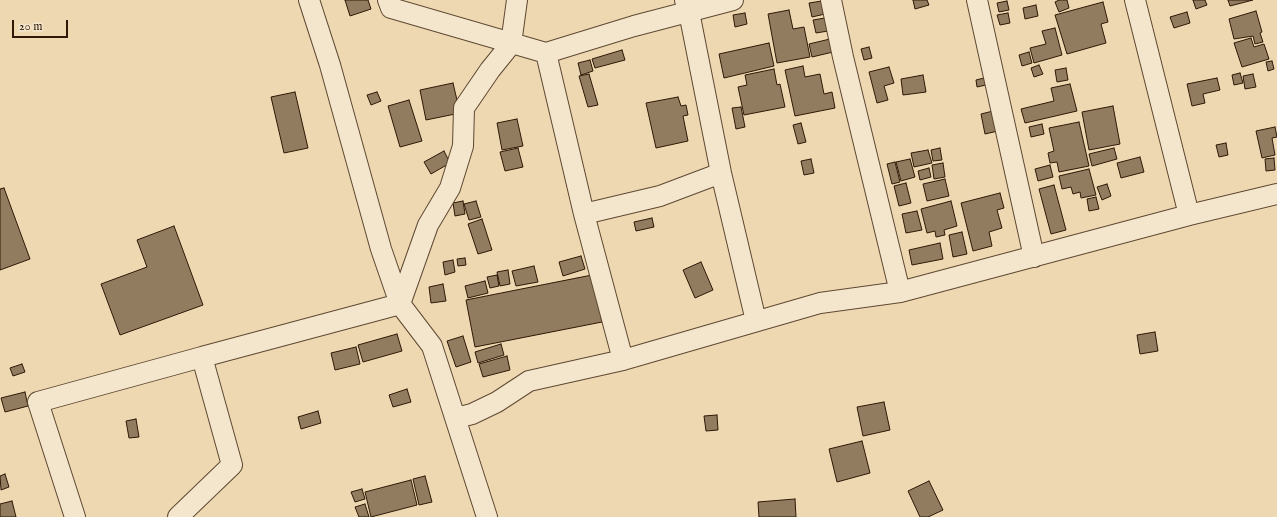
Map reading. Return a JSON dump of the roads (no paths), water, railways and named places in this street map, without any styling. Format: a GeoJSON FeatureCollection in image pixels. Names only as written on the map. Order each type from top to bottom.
{"type":"FeatureCollection","features":[{"type":"Feature","properties":{"kind":"street"},"geometry":{"type":"LineString","coordinates":[[310,0],[330,64],[381,249],[400,304],[432,346],[487,517]]}},
{"type":"Feature","properties":{"kind":"street"},"geometry":{"type":"LineString","coordinates":[[388,0],[391,8],[546,54],[687,6],[733,0]]}},
{"type":"Feature","properties":{"kind":"street"},"geometry":{"type":"LineString","coordinates":[[400,304],[428,225],[450,188],[463,146],[464,108],[490,70],[511,44],[516,0]]}},
{"type":"Feature","properties":{"kind":"street"},"geometry":{"type":"LineString","coordinates":[[831,0],[845,65],[900,292]]}},
{"type":"Feature","properties":{"kind":"street"},"geometry":{"type":"LineString","coordinates":[[977,0],[1034,257]]}},
{"type":"Feature","properties":{"kind":"street"},"geometry":{"type":"LineString","coordinates":[[1135,0],[1189,215]]}},
{"type":"Feature","properties":{"kind":"street"},"geometry":{"type":"LineString","coordinates":[[687,6],[721,173],[756,322]]}},
{"type":"Feature","properties":{"kind":"street"},"geometry":{"type":"LineString","coordinates":[[546,54],[584,214],[623,360]]}},
{"type":"Feature","properties":{"kind":"street"},"geometry":{"type":"LineString","coordinates":[[584,214],[660,196],[721,173]]}},
{"type":"Feature","properties":{"kind":"street"},"geometry":{"type":"LineString","coordinates":[[456,418],[472,414],[497,402],[529,381],[623,360],[820,303],[900,292],[1189,215],[1277,194]]}},
{"type":"Feature","properties":{"kind":"street"},"geometry":{"type":"LineString","coordinates":[[75,517],[38,402],[400,304]]}},
{"type":"Feature","properties":{"kind":"street"},"geometry":{"type":"LineString","coordinates":[[178,517],[232,465],[202,357]]}}]}
